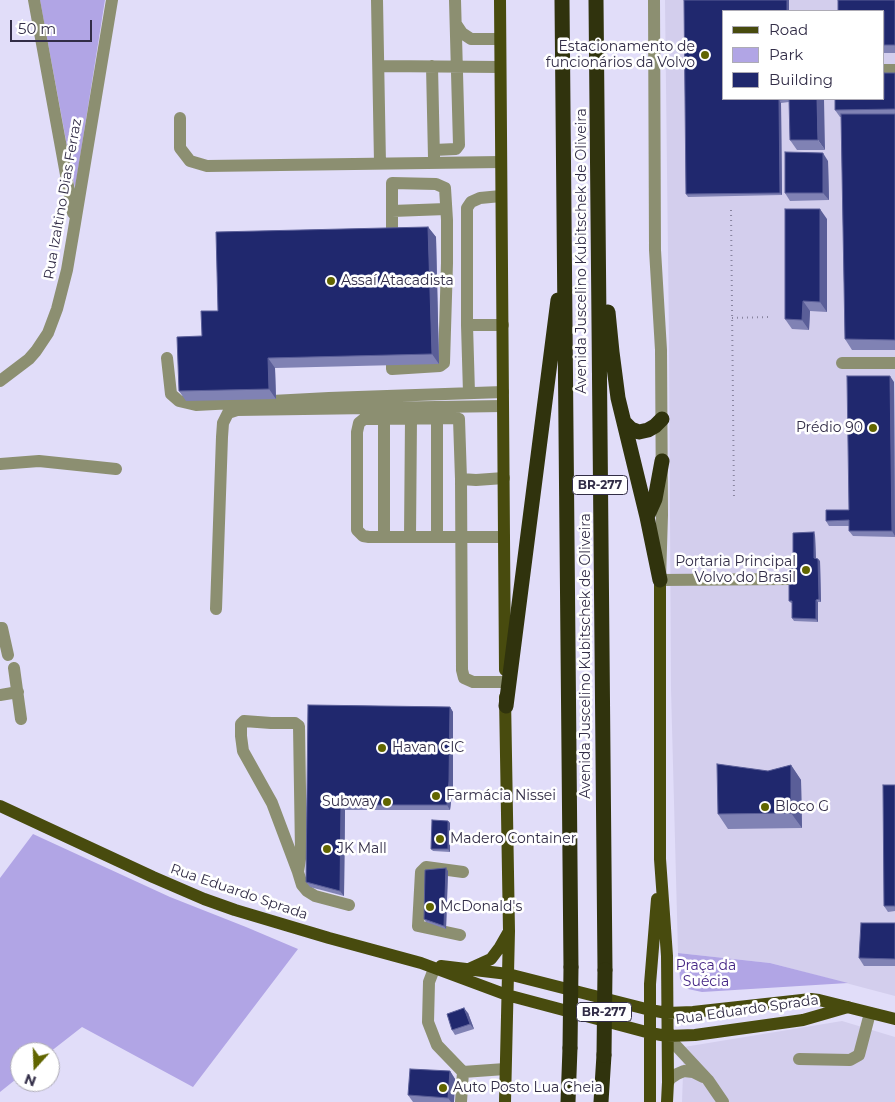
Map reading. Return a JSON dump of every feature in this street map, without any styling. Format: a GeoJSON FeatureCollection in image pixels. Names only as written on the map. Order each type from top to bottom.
{"type":"FeatureCollection","features":[{"type":"Feature","properties":{"kind":"highway","name":"Avenida Juscelino Kubitschek de Oliveira"},"geometry":{"type":"LineString","coordinates":[[562,0],[571,967],[568,1102]]}},
{"type":"Feature","properties":{"kind":"highway","name":"Avenida Juscelino Kubitschek de Oliveira"},"geometry":{"type":"LineString","coordinates":[[596,1],[604,970],[604,1054],[601,1102]]}},
{"type":"Feature","properties":{"kind":"highway"},"geometry":{"type":"LineString","coordinates":[[596,1],[609,324],[615,376],[624,422],[660,580]]}},
{"type":"Feature","properties":{"kind":"highway"},"geometry":{"type":"LineString","coordinates":[[506,706],[565,244]]}},
{"type":"Feature","properties":{"kind":"highway"},"geometry":{"type":"LineString","coordinates":[[624,422],[631,429],[638,432],[648,430],[662,419]]}},
{"type":"Feature","properties":{"kind":"highway"},"geometry":{"type":"LineString","coordinates":[[647,517],[655,499],[662,461]]}},
{"type":"Feature","properties":{"kind":"main road"},"geometry":{"type":"LineString","coordinates":[[500,0],[505,682],[509,931],[505,1102]]}},
{"type":"Feature","properties":{"kind":"main road"},"geometry":{"type":"LineString","coordinates":[[660,580],[660,859],[667,956],[667,1102]]}},
{"type":"Feature","properties":{"kind":"main road","name":"Rua Eduardo Sprada"},"geometry":{"type":"LineString","coordinates":[[0,806],[152,877],[204,899],[320,936],[420,963],[508,974],[650,1010],[693,1012],[802,1000],[819,1000],[895,1019]]}},
{"type":"Feature","properties":{"kind":"main road"},"geometry":{"type":"LineString","coordinates":[[650,1102],[652,955],[660,859]]}},
{"type":"Feature","properties":{"kind":"main road"},"geometry":{"type":"LineString","coordinates":[[468,969],[491,959],[509,931]]}},
{"type":"Feature","properties":{"kind":"main road","name":"Rua Eduardo Sprada"},"geometry":{"type":"LineString","coordinates":[[420,963],[507,995],[650,1033],[668,1036],[695,1035],[803,1020],[848,1007]]}},
{"type":"Feature","properties":{"kind":"street"},"geometry":{"type":"LineString","coordinates":[[34,0],[75,222]]}},
{"type":"Feature","properties":{"kind":"street","name":"Rua Izaltino Dias Ferraz"},"geometry":{"type":"LineString","coordinates":[[0,381],[36,351],[48,333],[57,309],[75,222],[112,0]]}},
{"type":"Feature","properties":{"kind":"street"},"geometry":{"type":"LineString","coordinates":[[378,0],[380,164]]}},
{"type":"Feature","properties":{"kind":"street"},"geometry":{"type":"LineString","coordinates":[[434,157],[456,149],[459,145],[456,0]]}},
{"type":"Feature","properties":{"kind":"street"},"geometry":{"type":"LineString","coordinates":[[654,0],[655,250],[661,350],[662,419],[660,580],[791,579]]}},
{"type":"Feature","properties":{"kind":"street"},"geometry":{"type":"LineString","coordinates":[[456,24],[462,33],[471,39],[500,39]]}},
{"type":"Feature","properties":{"kind":"street"},"geometry":{"type":"LineString","coordinates":[[379,66],[500,67]]}},
{"type":"Feature","properties":{"kind":"street"},"geometry":{"type":"LineString","coordinates":[[432,66],[434,157]]}},
{"type":"Feature","properties":{"kind":"street"},"geometry":{"type":"LineString","coordinates":[[180,118],[180,148],[190,161],[207,166],[380,164],[434,157],[501,162]]}},
{"type":"Feature","properties":{"kind":"street"},"geometry":{"type":"LineString","coordinates":[[392,238],[392,183],[436,184],[445,188],[447,263],[444,363],[440,366],[392,367]]}},
{"type":"Feature","properties":{"kind":"street"},"geometry":{"type":"LineString","coordinates":[[469,393],[466,324],[468,208],[471,202],[480,198],[501,196]]}},
{"type":"Feature","properties":{"kind":"street"},"geometry":{"type":"LineString","coordinates":[[392,211],[446,209]]}},
{"type":"Feature","properties":{"kind":"street"},"geometry":{"type":"LineString","coordinates":[[447,263],[466,261]]}},
{"type":"Feature","properties":{"kind":"street"},"geometry":{"type":"LineString","coordinates":[[466,324],[502,325]]}},
{"type":"Feature","properties":{"kind":"street"},"geometry":{"type":"LineString","coordinates":[[166,358],[171,394],[179,401],[196,405],[503,392]]}},
{"type":"Feature","properties":{"kind":"street"},"geometry":{"type":"LineString","coordinates":[[842,363],[895,363]]}},
{"type":"Feature","properties":{"kind":"street"},"geometry":{"type":"LineString","coordinates":[[216,609],[222,437],[223,423],[228,413],[237,410],[503,406]]}},
{"type":"Feature","properties":{"kind":"street"},"geometry":{"type":"LineString","coordinates":[[384,418],[384,537]]}},
{"type":"Feature","properties":{"kind":"street"},"geometry":{"type":"LineString","coordinates":[[504,537],[462,537],[369,537],[362,536],[358,530],[357,432],[359,423],[364,419],[384,418],[459,419],[462,537],[462,670],[464,678],[473,682],[505,682]]}},
{"type":"Feature","properties":{"kind":"street"},"geometry":{"type":"LineString","coordinates":[[410,537],[411,418]]}},
{"type":"Feature","properties":{"kind":"street"},"geometry":{"type":"LineString","coordinates":[[437,418],[437,537]]}},
{"type":"Feature","properties":{"kind":"street"},"geometry":{"type":"LineString","coordinates":[[0,464],[39,461],[116,470]]}},
{"type":"Feature","properties":{"kind":"street"},"geometry":{"type":"LineString","coordinates":[[461,479],[504,478]]}},
{"type":"Feature","properties":{"kind":"street"},"geometry":{"type":"LineString","coordinates":[[0,628],[2,628],[8,655]]}},
{"type":"Feature","properties":{"kind":"street"},"geometry":{"type":"LineString","coordinates":[[14,668],[21,719]]}},
{"type":"Feature","properties":{"kind":"street"},"geometry":{"type":"LineString","coordinates":[[0,695],[18,692]]}},
{"type":"Feature","properties":{"kind":"street"},"geometry":{"type":"LineString","coordinates":[[298,872],[301,852],[299,726],[295,722],[244,721],[241,724],[243,750],[272,804],[302,885],[315,896],[350,905]]}},
{"type":"Feature","properties":{"kind":"street"},"geometry":{"type":"LineString","coordinates":[[460,935],[418,926],[421,872],[426,867],[462,872]]}},
{"type":"Feature","properties":{"kind":"street"},"geometry":{"type":"LineString","coordinates":[[434,969],[429,982],[428,1022],[437,1045],[463,1072],[461,1102]]}},
{"type":"Feature","properties":{"kind":"street"},"geometry":{"type":"LineString","coordinates":[[799,1059],[850,1060],[859,1055],[870,1013]]}},
{"type":"Feature","properties":{"kind":"street"},"geometry":{"type":"LineString","coordinates":[[668,1036],[708,1080],[722,1102]]}},
{"type":"Feature","properties":{"kind":"street"},"geometry":{"type":"LineString","coordinates":[[463,1072],[506,1069]]}},
{"type":"Feature","properties":{"kind":"street"},"geometry":{"type":"LineString","coordinates":[[668,1082],[684,1071],[693,1072],[708,1080]]}},
{"type":"Feature","properties":{"kind":"path"},"geometry":{"type":"LineString","coordinates":[[731,210],[734,500]]}},
{"type":"Feature","properties":{"kind":"path"},"geometry":{"type":"LineString","coordinates":[[732,318],[769,317]]}},
{"type":"Feature","properties":{"kind":"shaded area"},"geometry":{"type":"Polygon","coordinates":[[[665,0],[895,0],[895,996],[770,963],[678,953],[671,689],[665,0]]]}},
{"type":"Feature","properties":{"kind":"shaded area"},"geometry":{"type":"Polygon","coordinates":[[[842,1021],[895,1037],[895,1102],[682,1102],[684,1047],[842,1021]]]}},
{"type":"Feature","properties":{"kind":"green space"},"geometry":{"type":"Polygon","coordinates":[[[40,0],[105,0],[75,189],[40,0]]]}},
{"type":"Feature","properties":{"kind":"green space"},"geometry":{"type":"Polygon","coordinates":[[[33,834],[170,897],[298,949],[193,1087],[82,1027],[60,1044],[60,1042],[10,1042],[10,1084],[0,1092],[0,878],[33,834]]]}},
{"type":"Feature","properties":{"kind":"green space","name":"Praça da Suécia"},"geometry":{"type":"Polygon","coordinates":[[[678,953],[770,963],[848,983],[702,992],[688,989],[680,979],[678,953]]]}},
{"type":"Feature","properties":{"kind":"building","name":"Estacionamento de funcionários da Volvo"},"geometry":{"type":"Polygon","coordinates":[[[684,0],[787,0],[787,10],[722,10],[722,100],[779,100],[780,193],[686,194],[684,0]]]}},
{"type":"Feature","properties":{"kind":"building"},"geometry":{"type":"Polygon","coordinates":[[[838,0],[895,0],[895,45],[885,45],[885,10],[838,10],[838,0]]]}},
{"type":"Feature","properties":{"kind":"building"},"geometry":{"type":"Polygon","coordinates":[[[885,73],[895,73],[895,109],[835,110],[835,100],[885,100],[885,73]]]}},
{"type":"Feature","properties":{"kind":"building"},"geometry":{"type":"Polygon","coordinates":[[[789,100],[817,100],[818,140],[790,140],[789,100]]]}},
{"type":"Feature","properties":{"kind":"building"},"geometry":{"type":"Polygon","coordinates":[[[841,114],[895,114],[895,340],[845,339],[841,114]]]}},
{"type":"Feature","properties":{"kind":"building"},"geometry":{"type":"Polygon","coordinates":[[[785,152],[823,153],[823,193],[785,193],[785,152]]]}},
{"type":"Feature","properties":{"kind":"building"},"geometry":{"type":"Polygon","coordinates":[[[785,209],[820,209],[820,302],[803,301],[802,320],[785,319],[785,209]]]}},
{"type":"Feature","properties":{"kind":"building","name":"Assaí Atacadista"},"geometry":{"type":"Polygon","coordinates":[[[428,227],[432,354],[268,358],[269,389],[179,391],[177,337],[202,336],[201,311],[218,311],[216,232],[428,227]]]}},
{"type":"Feature","properties":{"kind":"building","name":"Prédio 90"},"geometry":{"type":"Polygon","coordinates":[[[847,376],[890,376],[892,531],[849,531],[849,520],[826,521],[826,510],[849,510],[847,376]]]}},
{"type":"Feature","properties":{"kind":"building","name":"Portaria Principal Volvo do Brasil"},"geometry":{"type":"Polygon","coordinates":[[[814,532],[814,558],[818,559],[819,599],[816,600],[816,619],[792,618],[792,601],[789,601],[789,559],[793,559],[793,533],[814,532]]]}},
{"type":"Feature","properties":{"kind":"building","name":"Havan CIC"},"geometry":{"type":"Polygon","coordinates":[[[308,705],[450,707],[447,805],[341,805],[340,891],[306,882],[308,705]]]}},
{"type":"Feature","properties":{"kind":"building"},"geometry":{"type":"Polygon","coordinates":[[[717,764],[768,771],[791,765],[791,813],[718,814],[717,764]]]}},
{"type":"Feature","properties":{"kind":"building"},"geometry":{"type":"Polygon","coordinates":[[[883,785],[895,785],[895,906],[884,906],[883,785]]]}},
{"type":"Feature","properties":{"kind":"building"},"geometry":{"type":"Polygon","coordinates":[[[432,820],[448,821],[448,849],[431,849],[432,820]]]}},
{"type":"Feature","properties":{"kind":"building"},"geometry":{"type":"Polygon","coordinates":[[[446,868],[444,926],[424,919],[425,870],[446,868]]]}},
{"type":"Feature","properties":{"kind":"building"},"geometry":{"type":"Polygon","coordinates":[[[861,923],[895,923],[895,959],[859,958],[861,923]]]}},
{"type":"Feature","properties":{"kind":"building"},"geometry":{"type":"Polygon","coordinates":[[[464,1008],[470,1024],[452,1030],[447,1014],[464,1008]]]}},
{"type":"Feature","properties":{"kind":"building"},"geometry":{"type":"Polygon","coordinates":[[[410,1069],[450,1071],[448,1098],[408,1095],[410,1069]]]}},
{"type":"Feature","properties":{"kind":"place","name":"Estacionamento de funcionários da Volvo"},"geometry":{"type":"Point","coordinates":[705,55]}},
{"type":"Feature","properties":{"kind":"place","name":"Assaí Atacadista"},"geometry":{"type":"Point","coordinates":[331,281]}},
{"type":"Feature","properties":{"kind":"place","name":"Prédio 90"},"geometry":{"type":"Point","coordinates":[873,428]}},
{"type":"Feature","properties":{"kind":"place","name":"Portaria Principal Volvo do Brasil"},"geometry":{"type":"Point","coordinates":[806,570]}},
{"type":"Feature","properties":{"kind":"place","name":"Havan CIC"},"geometry":{"type":"Point","coordinates":[382,748]}},
{"type":"Feature","properties":{"kind":"place","name":"Farmácia Nissei"},"geometry":{"type":"Point","coordinates":[436,796]}},
{"type":"Feature","properties":{"kind":"place","name":"Subway"},"geometry":{"type":"Point","coordinates":[387,802]}},
{"type":"Feature","properties":{"kind":"place","name":"Bloco G"},"geometry":{"type":"Point","coordinates":[765,807]}},
{"type":"Feature","properties":{"kind":"place","name":"Madero Container"},"geometry":{"type":"Point","coordinates":[440,839]}},
{"type":"Feature","properties":{"kind":"place","name":"JK Mall"},"geometry":{"type":"Point","coordinates":[327,849]}},
{"type":"Feature","properties":{"kind":"place","name":"McDonald's"},"geometry":{"type":"Point","coordinates":[430,907]}},
{"type":"Feature","properties":{"kind":"place","name":"Auto Posto Lua Cheia"},"geometry":{"type":"Point","coordinates":[443,1088]}}]}
